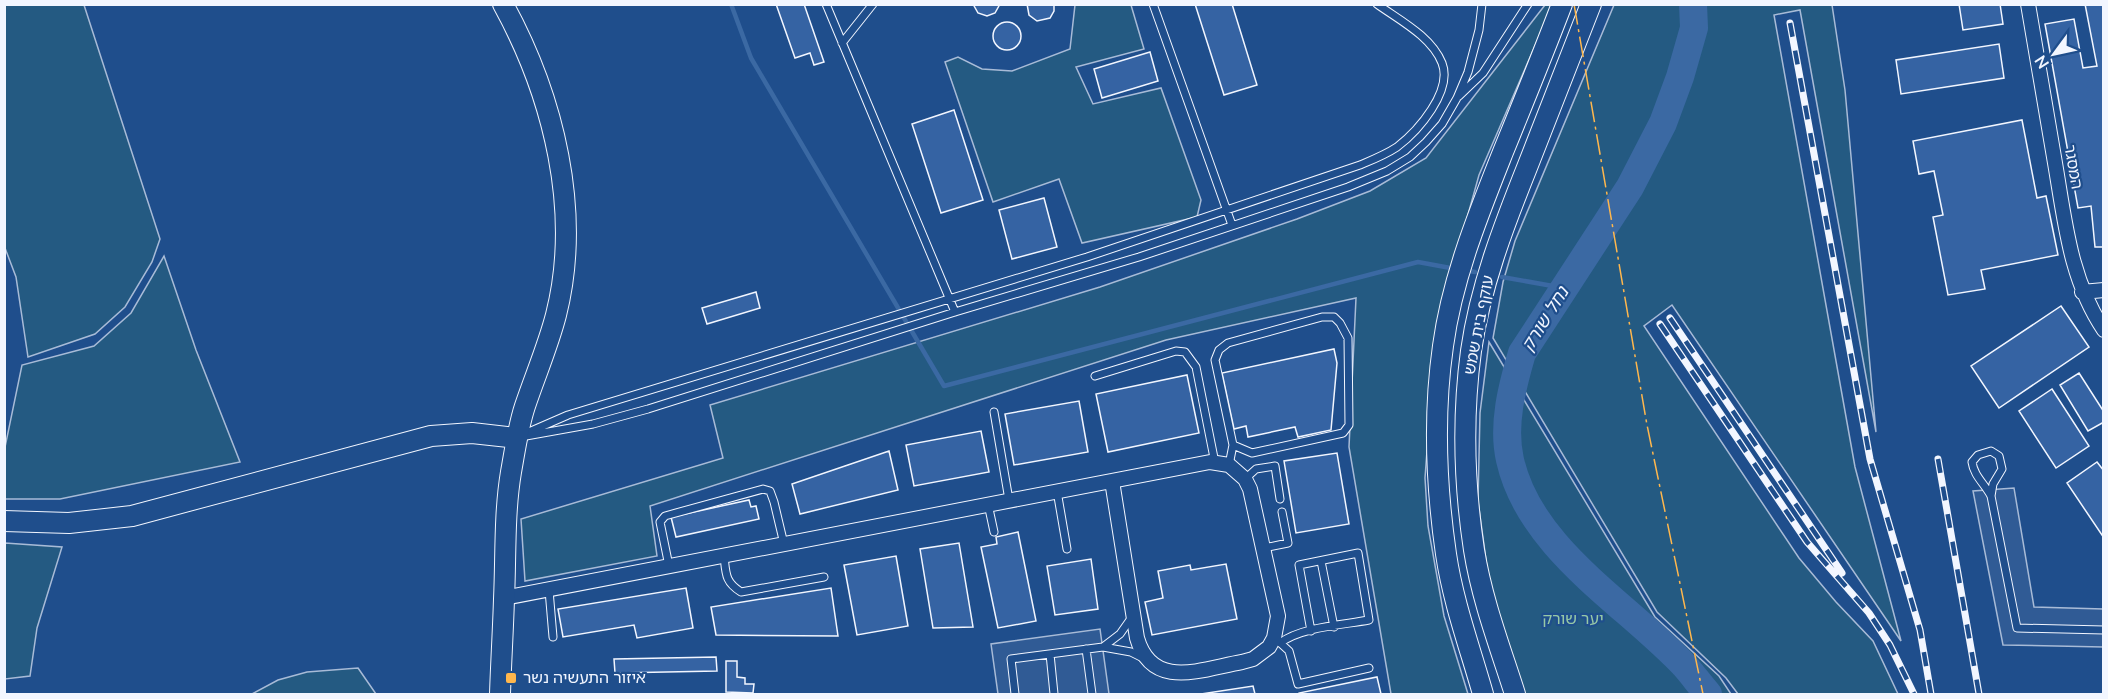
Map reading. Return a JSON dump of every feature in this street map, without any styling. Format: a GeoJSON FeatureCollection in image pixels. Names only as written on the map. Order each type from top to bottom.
{"type":"FeatureCollection","features":[{"type":"Feature","properties":{"kind":"main road"},"geometry":{"type":"LineString","coordinates":[[500,694],[508,496],[524,408],[556,317],[563,286],[567,240],[563,178],[548,109],[517,30],[503,4]]}},
{"type":"Feature","properties":{"kind":"main road","name":"עוקף בית שמש"},"geometry":{"type":"LineString","coordinates":[[1484,694],[1458,608],[1446,557],[1436,463],[1436,422],[1442,357],[1451,307],[1470,236],[1562,4]]}},
{"type":"Feature","properties":{"kind":"main road","name":"עוקף בית שמש"},"geometry":{"type":"LineString","coordinates":[[1515,694],[1485,601],[1474,552],[1465,462],[1465,423],[1471,350],[1497,244],[1592,4]]}},
{"type":"Feature","properties":{"kind":"main road"},"geometry":{"type":"LineString","coordinates":[[4,521],[69,523],[132,516],[431,436],[472,433],[517,438]]}},
{"type":"Feature","properties":{"kind":"street","name":"המסגר"},"geometry":{"type":"LineString","coordinates":[[2028,4],[2067,232],[2082,292],[2103,330]]}},
{"type":"Feature","properties":{"kind":"street"},"geometry":{"type":"LineString","coordinates":[[2082,292],[2103,290]]}},
{"type":"Feature","properties":{"kind":"street"},"geometry":{"type":"LineString","coordinates":[[504,598],[1057,491],[1112,481],[1222,464],[1245,479],[1254,501],[1278,615],[1277,641],[1253,659],[1174,674],[1155,667],[1147,660],[1140,650],[1133,615],[1112,481]]}},
{"type":"Feature","properties":{"kind":"lane"},"geometry":{"type":"LineString","coordinates":[[826,4],[955,312]]}},
{"type":"Feature","properties":{"kind":"lane"},"geometry":{"type":"LineString","coordinates":[[842,43],[873,4]]}},
{"type":"Feature","properties":{"kind":"lane"},"geometry":{"type":"LineString","coordinates":[[1153,4],[1232,225]]}},
{"type":"Feature","properties":{"kind":"lane"},"geometry":{"type":"LineString","coordinates":[[517,438],[568,416],[1087,257],[1380,157],[1410,136],[1425,117],[1443,88],[1444,75],[1442,63],[1426,40],[1377,4]]}},
{"type":"Feature","properties":{"kind":"lane"},"geometry":{"type":"LineString","coordinates":[[517,438],[593,424],[648,409],[955,312],[1139,257],[1348,187],[1388,171],[1410,157],[1426,142],[1442,124],[1458,98],[1468,72],[1479,30],[1482,4]]}},
{"type":"Feature","properties":{"kind":"lane"},"geometry":{"type":"LineString","coordinates":[[1458,98],[1483,73],[1527,6]]}},
{"type":"Feature","properties":{"kind":"lane"},"geometry":{"type":"LineString","coordinates":[[1222,464],[1233,445],[1215,360],[1219,350],[1228,343],[1322,317],[1334,317],[1340,322],[1348,338],[1349,425],[1343,433],[1252,453],[1233,445]]}},
{"type":"Feature","properties":{"kind":"lane"},"geometry":{"type":"LineString","coordinates":[[1095,376],[1176,351],[1185,352],[1196,367],[1222,464]]}},
{"type":"Feature","properties":{"kind":"lane"},"geometry":{"type":"LineString","coordinates":[[994,412],[1009,500]]}},
{"type":"Feature","properties":{"kind":"lane"},"geometry":{"type":"LineString","coordinates":[[1991,496],[1993,484],[2002,469],[1999,456],[1992,451],[1978,455],[1972,462],[1974,473],[1984,483],[1991,496],[2017,628],[2103,630]]}},
{"type":"Feature","properties":{"kind":"lane"},"geometry":{"type":"LineString","coordinates":[[1245,479],[1256,469],[1275,466],[1280,499]]}},
{"type":"Feature","properties":{"kind":"lane"},"geometry":{"type":"LineString","coordinates":[[669,567],[660,522],[665,516],[762,489],[770,491],[784,544]]}},
{"type":"Feature","properties":{"kind":"lane"},"geometry":{"type":"LineString","coordinates":[[1057,491],[1067,549]]}},
{"type":"Feature","properties":{"kind":"lane"},"geometry":{"type":"LineString","coordinates":[[988,504],[994,532]]}},
{"type":"Feature","properties":{"kind":"lane"},"geometry":{"type":"LineString","coordinates":[[1264,548],[1288,543],[1281,512]]}},
{"type":"Feature","properties":{"kind":"lane"},"geometry":{"type":"LineString","coordinates":[[1277,641],[1311,631],[1369,620],[1358,553],[1299,565],[1311,631]]}},
{"type":"Feature","properties":{"kind":"lane"},"geometry":{"type":"LineString","coordinates":[[724,556],[727,579],[732,587],[741,592],[824,577]]}},
{"type":"Feature","properties":{"kind":"lane"},"geometry":{"type":"LineString","coordinates":[[1321,561],[1334,627]]}},
{"type":"Feature","properties":{"kind":"lane"},"geometry":{"type":"LineString","coordinates":[[549,590],[553,637]]}},
{"type":"Feature","properties":{"kind":"lane"},"geometry":{"type":"LineString","coordinates":[[1103,647],[1120,634],[1133,615]]}},
{"type":"Feature","properties":{"kind":"lane"},"geometry":{"type":"LineString","coordinates":[[1277,641],[1289,651],[1298,684],[1369,668]]}},
{"type":"Feature","properties":{"kind":"lane"},"geometry":{"type":"LineString","coordinates":[[1015,694],[1011,659],[1103,647],[1131,652],[1147,660]]}},
{"type":"Feature","properties":{"kind":"lane"},"geometry":{"type":"LineString","coordinates":[[1086,649],[1092,694]]}},
{"type":"Feature","properties":{"kind":"lane"},"geometry":{"type":"LineString","coordinates":[[1050,654],[1054,694]]}},
{"type":"Feature","properties":{"kind":"green space"},"geometry":{"type":"Polygon","coordinates":[[[5,4],[84,5],[160,239],[152,262],[125,307],[95,334],[28,357],[16,277],[5,248],[5,4]]]}},
{"type":"Feature","properties":{"kind":"green space"},"geometry":{"type":"Polygon","coordinates":[[[1075,5],[1131,5],[1144,49],[1076,67],[1093,104],[1161,88],[1201,200],[1197,217],[1082,243],[1059,179],[993,202],[945,62],[958,57],[982,69],[1012,71],[1070,49],[1075,5]]]}},
{"type":"Feature","properties":{"kind":"green space"},"geometry":{"type":"Polygon","coordinates":[[[1545,5],[1550,5],[1551,9],[1479,175],[1447,290],[1432,384],[1425,478],[1428,526],[1444,616],[1468,694],[1391,694],[1349,447],[1356,298],[1166,340],[650,506],[657,556],[525,581],[521,519],[723,458],[710,405],[1100,287],[1297,219],[1370,191],[1426,158],[1545,5]]]}},
{"type":"Feature","properties":{"kind":"green space"},"geometry":{"type":"Polygon","coordinates":[[[1614,5],[1832,5],[1845,90],[1876,432],[1800,10],[1774,15],[1855,467],[1901,641],[1672,305],[1644,326],[1799,558],[1873,641],[1898,694],[1738,694],[1726,678],[1657,612],[1493,338],[1503,282],[1515,241],[1614,5]]]}},
{"type":"Feature","properties":{"kind":"green space"},"geometry":{"type":"Polygon","coordinates":[[[164,256],[196,350],[240,462],[60,499],[5,499],[5,447],[22,365],[94,346],[131,313],[164,256]]]}},
{"type":"Feature","properties":{"kind":"green space","name":"יער שורק"},"geometry":{"type":"Polygon","coordinates":[[[1489,342],[1655,617],[1719,676],[1731,694],[1525,694],[1492,604],[1478,501],[1480,413],[1489,342]]]}},
{"type":"Feature","properties":{"kind":"green space"},"geometry":{"type":"Polygon","coordinates":[[[5,543],[62,547],[37,628],[30,676],[5,679],[5,543]]]}},
{"type":"Feature","properties":{"kind":"green space"},"geometry":{"type":"Polygon","coordinates":[[[358,668],[376,694],[252,694],[278,680],[307,672],[358,668]]]}},
{"type":"Feature","properties":{"kind":"shaded area"},"geometry":{"type":"Polygon","coordinates":[[[2014,488],[2034,607],[2103,609],[2103,647],[2003,645],[1973,491],[2014,488]]]}},
{"type":"Feature","properties":{"kind":"shaded area"},"geometry":{"type":"Polygon","coordinates":[[[1100,629],[1109,694],[998,694],[991,644],[1100,629]]]}},
{"type":"Feature","properties":{"kind":"building"},"geometry":{"type":"Polygon","coordinates":[[[776,4],[804,4],[824,62],[814,65],[810,53],[795,58],[776,4]]]}},
{"type":"Feature","properties":{"kind":"building"},"geometry":{"type":"Polygon","coordinates":[[[973,4],[1000,4],[995,13],[987,16],[978,13],[973,4]]]}},
{"type":"Feature","properties":{"kind":"building"},"geometry":{"type":"Polygon","coordinates":[[[1027,4],[1054,4],[1054,11],[1050,18],[1037,21],[1029,15],[1027,4]]]}},
{"type":"Feature","properties":{"kind":"building"},"geometry":{"type":"Polygon","coordinates":[[[1195,4],[1232,4],[1257,85],[1224,95],[1195,4]]]}},
{"type":"Feature","properties":{"kind":"building"},"geometry":{"type":"Polygon","coordinates":[[[1959,4],[2000,4],[2003,24],[1963,30],[1959,4]]]}},
{"type":"Feature","properties":{"kind":"building"},"geometry":{"type":"Polygon","coordinates":[[[2085,4],[2104,4],[2104,247],[2095,247],[2091,206],[2078,208],[2045,24],[2074,19],[2083,68],[2097,66],[2085,4]]]}},
{"type":"Feature","properties":{"kind":"building"},"geometry":{"type":"Polygon","coordinates":[[[1007,22],[1017,26],[1021,36],[1017,46],[1007,50],[997,46],[993,36],[997,26],[1007,22]]]}},
{"type":"Feature","properties":{"kind":"building"},"geometry":{"type":"Polygon","coordinates":[[[1999,44],[2004,78],[1901,94],[1896,60],[1999,44]]]}},
{"type":"Feature","properties":{"kind":"building"},"geometry":{"type":"Polygon","coordinates":[[[1150,52],[1158,81],[1102,98],[1094,69],[1150,52]]]}},
{"type":"Feature","properties":{"kind":"building"},"geometry":{"type":"Polygon","coordinates":[[[954,110],[983,200],[941,213],[912,124],[954,110]]]}},
{"type":"Feature","properties":{"kind":"building"},"geometry":{"type":"Polygon","coordinates":[[[2022,120],[2037,198],[2046,196],[2058,255],[1981,270],[1985,289],[1948,295],[1933,217],[1943,215],[1934,171],[1919,174],[1913,141],[2022,120]]]}},
{"type":"Feature","properties":{"kind":"building"},"geometry":{"type":"Polygon","coordinates":[[[1044,198],[1057,247],[1012,259],[999,210],[1044,198]]]}},
{"type":"Feature","properties":{"kind":"building"},"geometry":{"type":"Polygon","coordinates":[[[756,292],[760,308],[707,324],[702,308],[756,292]]]}},
{"type":"Feature","properties":{"kind":"building"},"geometry":{"type":"Polygon","coordinates":[[[2061,306],[2089,347],[1999,408],[1971,366],[2061,306]]]}},
{"type":"Feature","properties":{"kind":"building"},"geometry":{"type":"Polygon","coordinates":[[[1334,349],[1337,363],[1331,430],[1298,437],[1295,427],[1248,437],[1246,426],[1234,429],[1222,373],[1334,349]]]}},
{"type":"Feature","properties":{"kind":"building"},"geometry":{"type":"Polygon","coordinates":[[[2079,373],[2104,412],[2104,422],[2088,431],[2060,385],[2079,373]]]}},
{"type":"Feature","properties":{"kind":"building"},"geometry":{"type":"Polygon","coordinates":[[[1187,375],[1199,433],[1108,452],[1096,394],[1187,375]]]}},
{"type":"Feature","properties":{"kind":"building"},"geometry":{"type":"Polygon","coordinates":[[[2052,389],[2089,446],[2056,468],[2019,411],[2052,389]]]}},
{"type":"Feature","properties":{"kind":"building"},"geometry":{"type":"Polygon","coordinates":[[[1079,401],[1088,452],[1014,465],[1005,414],[1079,401]]]}},
{"type":"Feature","properties":{"kind":"building"},"geometry":{"type":"Polygon","coordinates":[[[981,431],[989,472],[914,486],[906,445],[981,431]]]}},
{"type":"Feature","properties":{"kind":"building"},"geometry":{"type":"Polygon","coordinates":[[[889,451],[898,490],[800,514],[792,484],[889,451]]]}},
{"type":"Feature","properties":{"kind":"building"},"geometry":{"type":"Polygon","coordinates":[[[1337,453],[1349,524],[1296,533],[1284,461],[1337,453]]]}},
{"type":"Feature","properties":{"kind":"building"},"geometry":{"type":"Polygon","coordinates":[[[2097,462],[2104,471],[2104,538],[2067,483],[2097,462]]]}},
{"type":"Feature","properties":{"kind":"building"},"geometry":{"type":"Polygon","coordinates":[[[749,500],[751,507],[756,506],[759,519],[676,537],[671,517],[749,500]]]}},
{"type":"Feature","properties":{"kind":"building"},"geometry":{"type":"Polygon","coordinates":[[[1018,532],[1036,621],[998,628],[981,547],[997,544],[996,537],[1018,532]]]}},
{"type":"Feature","properties":{"kind":"building"},"geometry":{"type":"Polygon","coordinates":[[[959,543],[973,627],[933,628],[920,549],[959,543]]]}},
{"type":"Feature","properties":{"kind":"building"},"geometry":{"type":"Polygon","coordinates":[[[896,556],[908,626],[857,635],[844,565],[896,556]]]}},
{"type":"Feature","properties":{"kind":"building"},"geometry":{"type":"Polygon","coordinates":[[[1091,559],[1098,609],[1055,615],[1047,566],[1091,559]]]}},
{"type":"Feature","properties":{"kind":"building"},"geometry":{"type":"Polygon","coordinates":[[[1226,564],[1237,619],[1152,635],[1145,602],[1163,598],[1158,571],[1190,565],[1191,570],[1226,564]]]}},
{"type":"Feature","properties":{"kind":"building"},"geometry":{"type":"Polygon","coordinates":[[[686,588],[693,628],[637,638],[634,625],[563,637],[558,609],[686,588]]]}},
{"type":"Feature","properties":{"kind":"building"},"geometry":{"type":"Polygon","coordinates":[[[831,588],[838,636],[716,635],[711,607],[831,588]]]}},
{"type":"Feature","properties":{"kind":"building"},"geometry":{"type":"Polygon","coordinates":[[[716,657],[717,671],[615,673],[614,659],[716,657]]]}},
{"type":"Feature","properties":{"kind":"building"},"geometry":{"type":"Polygon","coordinates":[[[726,661],[737,661],[737,677],[745,678],[745,684],[754,684],[753,693],[726,692],[726,661]]]}},
{"type":"Feature","properties":{"kind":"building"},"geometry":{"type":"Polygon","coordinates":[[[1377,677],[1381,694],[1299,694],[1299,693],[1377,677]]]}},
{"type":"Feature","properties":{"kind":"building"},"geometry":{"type":"Polygon","coordinates":[[[1253,686],[1255,694],[1201,694],[1253,686]]]}},
{"type":"Feature","properties":{"kind":"waterway"},"geometry":{"type":"LineString","coordinates":[[731,4],[751,58],[944,386],[1418,262],[1456,269]]}},
{"type":"Feature","properties":{"kind":"waterway","name":"נחל שורק"},"geometry":{"type":"LineString","coordinates":[[1693,4],[1694,28],[1680,77],[1663,123],[1630,187],[1522,353],[1512,393],[1507,433],[1510,460],[1521,492],[1537,521],[1583,573],[1685,666],[1708,694]]}},
{"type":"Feature","properties":{"kind":"waterway"},"geometry":{"type":"LineString","coordinates":[[1464,270],[1475,272]]}},
{"type":"Feature","properties":{"kind":"waterway"},"geometry":{"type":"LineString","coordinates":[[1502,277],[1564,288]]}},
{"type":"Feature","properties":{"kind":"railway"},"geometry":{"type":"LineString","coordinates":[[1790,23],[1870,459],[1920,630],[1931,694]]}},
{"type":"Feature","properties":{"kind":"railway"},"geometry":{"type":"LineString","coordinates":[[1670,318],[1842,573]]}},
{"type":"Feature","properties":{"kind":"railway"},"geometry":{"type":"LineString","coordinates":[[1660,324],[1807,542],[1869,613],[1890,645],[1914,694]]}},
{"type":"Feature","properties":{"kind":"railway"},"geometry":{"type":"LineString","coordinates":[[1938,459],[1979,694]]}},
{"type":"Feature","properties":{"kind":"power"},"geometry":{"type":"LineString","coordinates":[[1574,4],[1647,425],[1703,694]]}},
{"type":"Feature","properties":{"kind":"place","name":"איזור התעשיה נשר"},"geometry":{"type":"Point","coordinates":[511,678]}}]}
